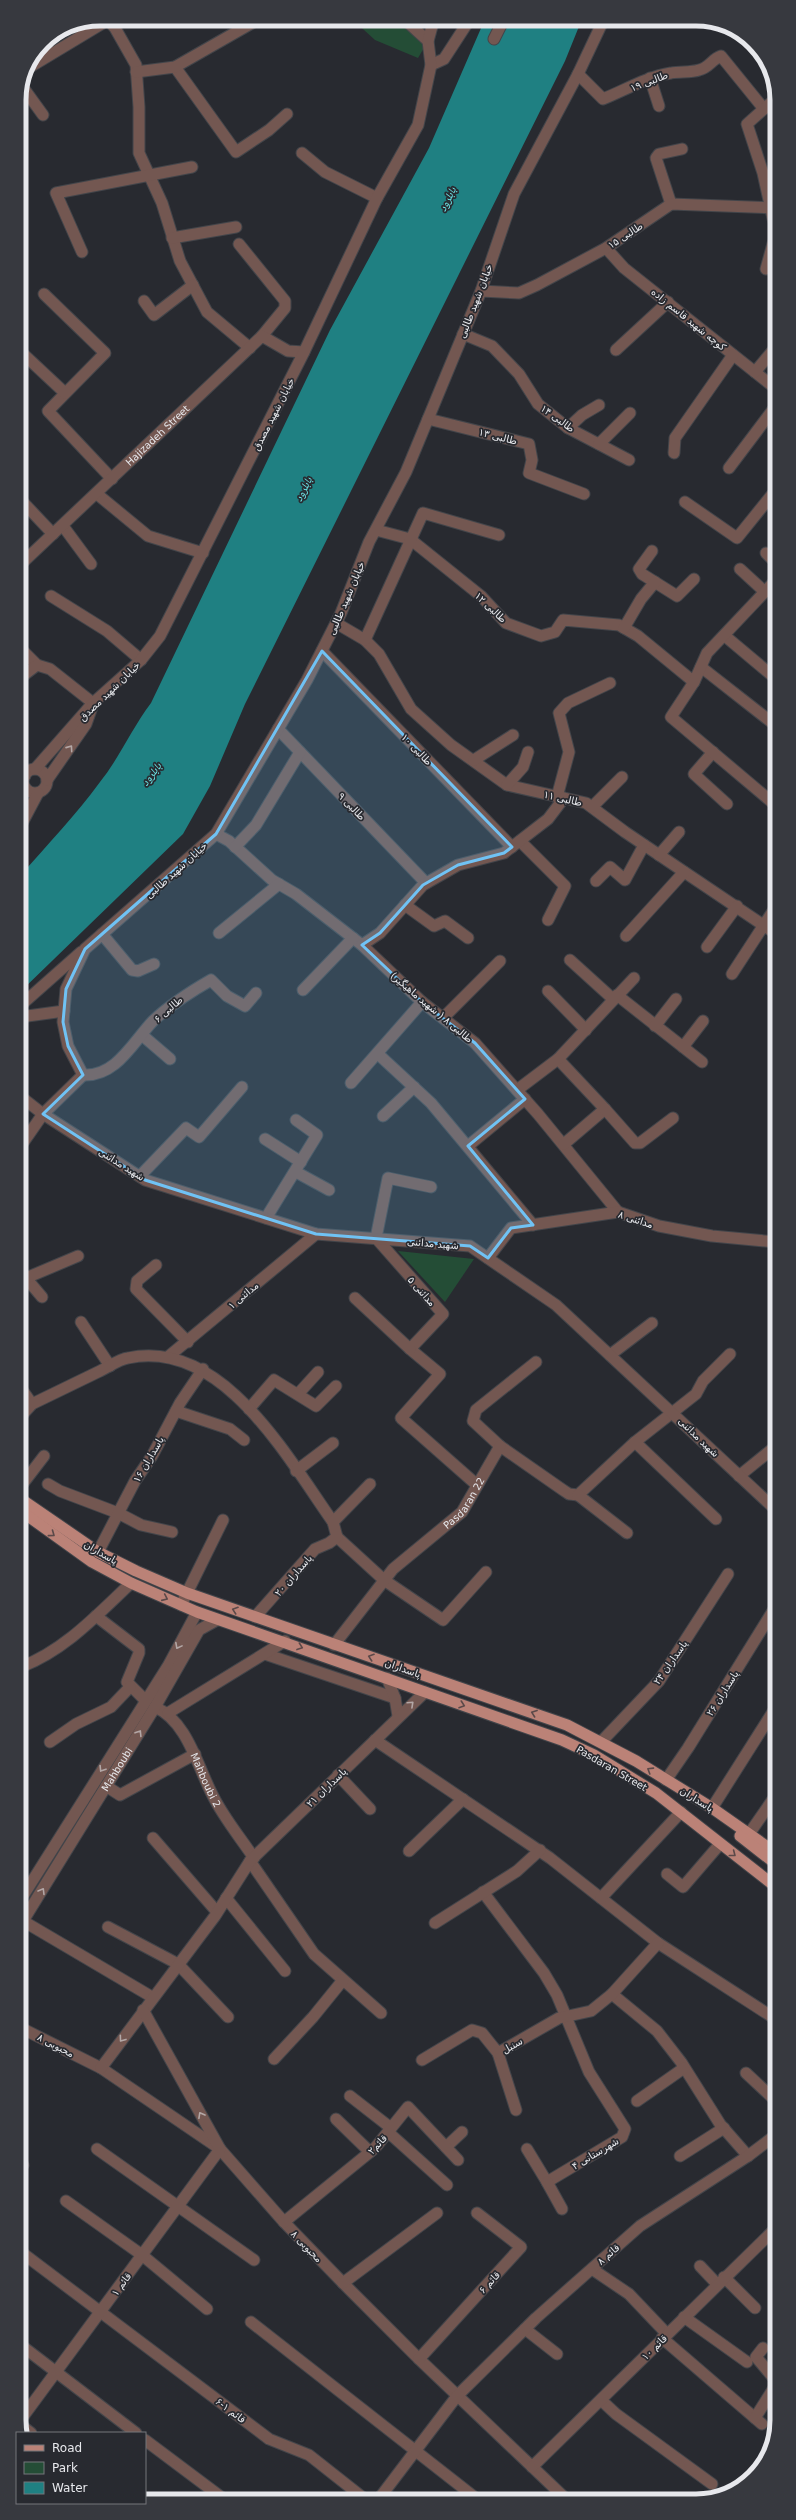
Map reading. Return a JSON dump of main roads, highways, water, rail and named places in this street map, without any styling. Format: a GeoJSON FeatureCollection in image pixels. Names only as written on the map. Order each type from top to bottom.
{"type":"FeatureCollection","features":[{"type":"Feature","properties":{"kind":"main road","name":"پاسداران"},"geometry":{"type":"LineString","coordinates":[[26,1502],[98,1552],[136,1571],[187,1593],[567,1725],[601,1742],[717,1811],[770,1849]]}},
{"type":"Feature","properties":{"kind":"main road","name":"پاسداران"},"geometry":{"type":"LineString","coordinates":[[26,1515],[92,1562],[131,1583],[217,1620],[285,1641],[425,1692]]}},
{"type":"Feature","properties":{"kind":"main road"},"geometry":{"type":"LineString","coordinates":[[197,1612],[202,1598]]}},
{"type":"Feature","properties":{"kind":"main road","name":"Pasdaran Street"},"geometry":{"type":"LineString","coordinates":[[425,1692],[562,1740],[581,1749],[628,1775],[770,1879]]}},
{"type":"Feature","properties":{"kind":"main road"},"geometry":{"type":"LineString","coordinates":[[717,1811],[736,1832],[770,1859]]}},
{"type":"Feature","properties":{"kind":"water","name":"بابلرود"},"geometry":{"type":"Polygon","coordinates":[[[482,26],[579,26],[565,61],[245,704],[210,786],[183,834],[26,986],[26,869],[91,794],[114,763],[151,703],[330,330],[429,148],[482,26]]]}}]}
